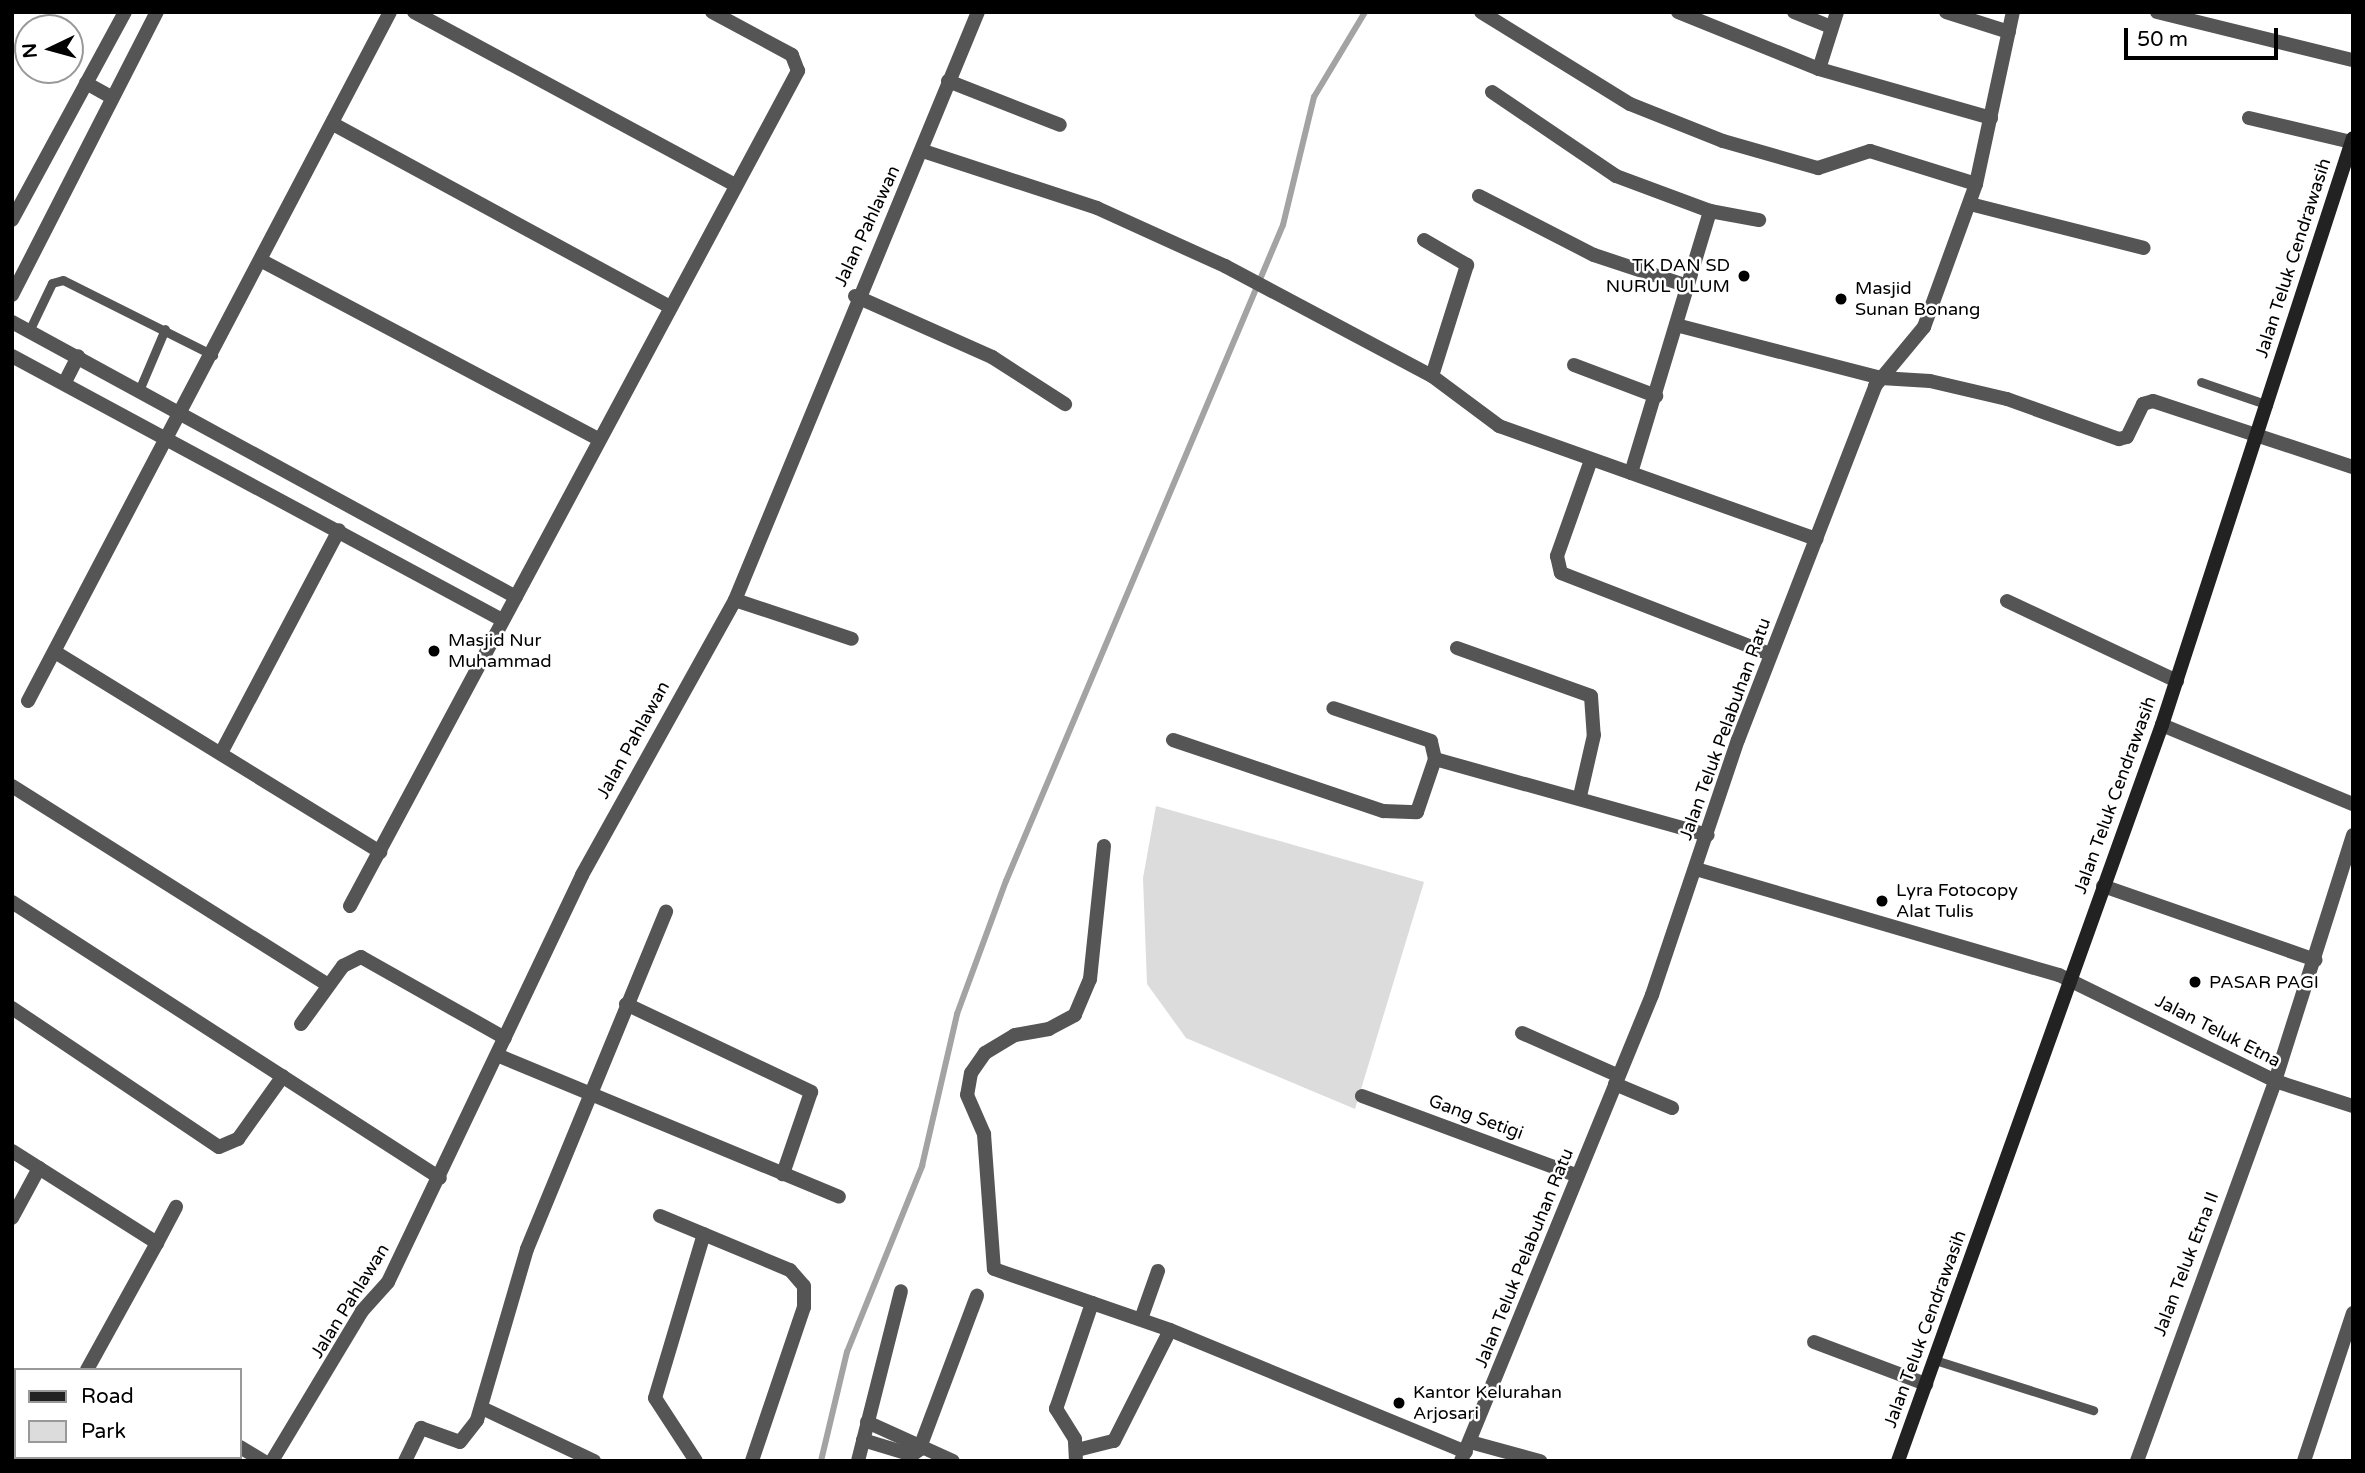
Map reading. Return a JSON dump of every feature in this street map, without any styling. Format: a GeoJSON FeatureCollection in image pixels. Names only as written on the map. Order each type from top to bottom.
{"type":"FeatureCollection","features":[{"type":"Feature","properties":{"kind":"street"},"geometry":{"type":"LineString","coordinates":[[12,220],[125,12]]}},
{"type":"Feature","properties":{"kind":"street"},"geometry":{"type":"LineString","coordinates":[[12,295],[111,97],[157,12]]}},
{"type":"Feature","properties":{"kind":"street"},"geometry":{"type":"LineString","coordinates":[[28,701],[215,356],[335,125],[390,12]]}},
{"type":"Feature","properties":{"kind":"street"},"geometry":{"type":"LineString","coordinates":[[414,12],[735,184]]}},
{"type":"Feature","properties":{"kind":"street"},"geometry":{"type":"LineString","coordinates":[[350,906],[668,306],[799,67],[792,55],[712,12]]}},
{"type":"Feature","properties":{"kind":"street"},"geometry":{"type":"LineString","coordinates":[[1481,12],[1630,104],[1723,141],[1818,167],[1870,151],[1976,184]]}},
{"type":"Feature","properties":{"kind":"street"},"geometry":{"type":"LineString","coordinates":[[1678,12],[1819,69],[1991,118]]}},
{"type":"Feature","properties":{"kind":"street"},"geometry":{"type":"LineString","coordinates":[[1794,12],[1831,27]]}},
{"type":"Feature","properties":{"kind":"street"},"geometry":{"type":"LineString","coordinates":[[1819,69],[1837,12]]}},
{"type":"Feature","properties":{"kind":"street"},"geometry":{"type":"LineString","coordinates":[[1946,12],[2009,32]]}},
{"type":"Feature","properties":{"kind":"street","name":"Jalan Teluk Pelabuhan Ratu"},"geometry":{"type":"LineString","coordinates":[[1466,1452],[1616,1080],[1696,869],[1770,654],[1881,378],[1924,327],[1976,184],[2013,12]]}},
{"type":"Feature","properties":{"kind":"street"},"geometry":{"type":"LineString","coordinates":[[2157,12],[2353,60]]}},
{"type":"Feature","properties":{"kind":"street","name":"Jalan Pahlawan"},"geometry":{"type":"LineString","coordinates":[[272,1461],[362,1311],[388,1282],[440,1178],[582,875],[734,600],[855,296],[923,151],[976,13]]}},
{"type":"Feature","properties":{"kind":"street"},"geometry":{"type":"LineString","coordinates":[[948,81],[1060,125]]}},
{"type":"Feature","properties":{"kind":"street"},"geometry":{"type":"LineString","coordinates":[[86,82],[111,97]]}},
{"type":"Feature","properties":{"kind":"street"},"geometry":{"type":"LineString","coordinates":[[1492,92],[1616,176],[1710,211],[1759,220]]}},
{"type":"Feature","properties":{"kind":"street"},"geometry":{"type":"LineString","coordinates":[[2249,117],[2352,140]]}},
{"type":"Feature","properties":{"kind":"street"},"geometry":{"type":"LineString","coordinates":[[335,125],[668,306]]}},
{"type":"Feature","properties":{"kind":"street","name":"Jalan Teluk Cendrawasih"},"geometry":{"type":"LineString","coordinates":[[1898,1461],[2162,725],[2261,436],[2267,405],[2305,270],[2352,140]]}},
{"type":"Feature","properties":{"kind":"street"},"geometry":{"type":"LineString","coordinates":[[923,151],[1097,208],[1225,266],[1432,376],[1499,426],[1817,539]]}},
{"type":"Feature","properties":{"kind":"street"},"geometry":{"type":"LineString","coordinates":[[1479,196],[1594,254],[1688,286]]}},
{"type":"Feature","properties":{"kind":"street"},"geometry":{"type":"LineString","coordinates":[[1970,204],[2144,248]]}},
{"type":"Feature","properties":{"kind":"street"},"geometry":{"type":"LineString","coordinates":[[1631,473],[1710,211]]}},
{"type":"Feature","properties":{"kind":"street"},"geometry":{"type":"LineString","coordinates":[[1424,240],[1467,265],[1432,376]]}},
{"type":"Feature","properties":{"kind":"street"},"geometry":{"type":"LineString","coordinates":[[264,262],[598,439]]}},
{"type":"Feature","properties":{"kind":"street"},"geometry":{"type":"LineString","coordinates":[[855,296],[992,357],[1065,404]]}},
{"type":"Feature","properties":{"kind":"street"},"geometry":{"type":"LineString","coordinates":[[12,322],[185,412],[516,597]]}},
{"type":"Feature","properties":{"kind":"street"},"geometry":{"type":"LineString","coordinates":[[1676,325],[1881,378],[1930,381],[2007,399],[2119,439],[2150,401],[2353,467]]}},
{"type":"Feature","properties":{"kind":"street"},"geometry":{"type":"LineString","coordinates":[[12,356],[65,382],[502,620]]}},
{"type":"Feature","properties":{"kind":"street"},"geometry":{"type":"LineString","coordinates":[[65,382],[78,356]]}},
{"type":"Feature","properties":{"kind":"street"},"geometry":{"type":"LineString","coordinates":[[1574,365],[1656,396]]}},
{"type":"Feature","properties":{"kind":"street"},"geometry":{"type":"LineString","coordinates":[[1591,460],[1557,556],[1560,573],[1770,654]]}},
{"type":"Feature","properties":{"kind":"street"},"geometry":{"type":"LineString","coordinates":[[221,752],[339,530]]}},
{"type":"Feature","properties":{"kind":"street"},"geometry":{"type":"LineString","coordinates":[[734,600],[852,639]]}},
{"type":"Feature","properties":{"kind":"street"},"geometry":{"type":"LineString","coordinates":[[2007,601],[2177,681]]}},
{"type":"Feature","properties":{"kind":"street"},"geometry":{"type":"LineString","coordinates":[[1457,648],[1591,696],[1595,724],[1580,796]]}},
{"type":"Feature","properties":{"kind":"street"},"geometry":{"type":"LineString","coordinates":[[54,652],[380,852]]}},
{"type":"Feature","properties":{"kind":"street"},"geometry":{"type":"LineString","coordinates":[[1173,740],[1409,815],[1420,807],[1435,759],[1429,740],[1334,708]]}},
{"type":"Feature","properties":{"kind":"street"},"geometry":{"type":"LineString","coordinates":[[2162,725],[2353,804]]}},
{"type":"Feature","properties":{"kind":"street"},"geometry":{"type":"LineString","coordinates":[[1435,759],[1580,796],[1708,835]]}},
{"type":"Feature","properties":{"kind":"street"},"geometry":{"type":"LineString","coordinates":[[12,786],[328,985]]}},
{"type":"Feature","properties":{"kind":"street","name":"Jalan Teluk Etna II"},"geometry":{"type":"LineString","coordinates":[[2137,1461],[2275,1082],[2316,960],[2353,835]]}},
{"type":"Feature","properties":{"kind":"street"},"geometry":{"type":"LineString","coordinates":[[1104,846],[1090,979],[1075,1015],[1049,1029],[1015,1035],[985,1053],[967,1095],[984,1134],[994,1269],[1141,1319],[1466,1452],[1540,1461]]}},
{"type":"Feature","properties":{"kind":"street","name":"Jalan Teluk Etna"},"geometry":{"type":"LineString","coordinates":[[1696,869],[2070,980],[2275,1082],[2353,1106]]}},
{"type":"Feature","properties":{"kind":"street"},"geometry":{"type":"LineString","coordinates":[[2103,886],[2316,960]]}},
{"type":"Feature","properties":{"kind":"street"},"geometry":{"type":"LineString","coordinates":[[12,902],[440,1178]]}},
{"type":"Feature","properties":{"kind":"street"},"geometry":{"type":"LineString","coordinates":[[405,1461],[421,1428],[460,1442],[482,1408],[527,1250],[585,1096],[666,912]]}},
{"type":"Feature","properties":{"kind":"street"},"geometry":{"type":"LineString","coordinates":[[301,1024],[328,985],[350,960],[365,958],[505,1038]]}},
{"type":"Feature","properties":{"kind":"street"},"geometry":{"type":"LineString","coordinates":[[626,1004],[811,1092],[783,1174]]}},
{"type":"Feature","properties":{"kind":"street"},"geometry":{"type":"LineString","coordinates":[[12,1008],[219,1147],[238,1139],[283,1076]]}},
{"type":"Feature","properties":{"kind":"street"},"geometry":{"type":"LineString","coordinates":[[1522,1033],[1672,1108]]}},
{"type":"Feature","properties":{"kind":"street"},"geometry":{"type":"LineString","coordinates":[[497,1055],[585,1096],[839,1196]]}},
{"type":"Feature","properties":{"kind":"street","name":"Gang Setigi"},"geometry":{"type":"LineString","coordinates":[[1362,1096],[1577,1175]]}},
{"type":"Feature","properties":{"kind":"street"},"geometry":{"type":"LineString","coordinates":[[12,1151],[157,1242]]}},
{"type":"Feature","properties":{"kind":"street"},"geometry":{"type":"LineString","coordinates":[[12,1219],[38,1168]]}},
{"type":"Feature","properties":{"kind":"street"},"geometry":{"type":"LineString","coordinates":[[88,1368],[176,1207]]}},
{"type":"Feature","properties":{"kind":"street"},"geometry":{"type":"LineString","coordinates":[[660,1216],[790,1270],[805,1292],[752,1461]]}},
{"type":"Feature","properties":{"kind":"street"},"geometry":{"type":"LineString","coordinates":[[696,1461],[655,1398],[704,1234]]}},
{"type":"Feature","properties":{"kind":"street"},"geometry":{"type":"LineString","coordinates":[[1141,1319],[1158,1270]]}},
{"type":"Feature","properties":{"kind":"street"},"geometry":{"type":"LineString","coordinates":[[858,1461],[901,1291]]}},
{"type":"Feature","properties":{"kind":"street"},"geometry":{"type":"LineString","coordinates":[[863,1440],[912,1455],[922,1444],[977,1296]]}},
{"type":"Feature","properties":{"kind":"street"},"geometry":{"type":"LineString","coordinates":[[1092,1303],[1056,1409],[1077,1455],[1114,1441],[1170,1331]]}},
{"type":"Feature","properties":{"kind":"street"},"geometry":{"type":"LineString","coordinates":[[2304,1461],[2353,1313]]}},
{"type":"Feature","properties":{"kind":"street"},"geometry":{"type":"LineString","coordinates":[[1814,1342],[1926,1384]]}},
{"type":"Feature","properties":{"kind":"street"},"geometry":{"type":"LineString","coordinates":[[482,1408],[594,1461]]}},
{"type":"Feature","properties":{"kind":"street"},"geometry":{"type":"LineString","coordinates":[[867,1422],[922,1444],[953,1461]]}},
{"type":"Feature","properties":{"kind":"street"},"geometry":{"type":"LineString","coordinates":[[242,1448],[263,1461]]}},
{"type":"Feature","properties":{"kind":"lane"},"geometry":{"type":"LineString","coordinates":[[29,331],[59,279],[215,356]]}},
{"type":"Feature","properties":{"kind":"lane"},"geometry":{"type":"LineString","coordinates":[[140,388],[164,329]]}},
{"type":"Feature","properties":{"kind":"lane"},"geometry":{"type":"LineString","coordinates":[[2201,383],[2267,405]]}},
{"type":"Feature","properties":{"kind":"lane"},"geometry":{"type":"LineString","coordinates":[[1935,1360],[2094,1410]]}},
{"type":"Feature","properties":{"kind":"green space"},"geometry":{"type":"Polygon","coordinates":[[[1156,806],[1424,882],[1355,1109],[1186,1038],[1147,984],[1143,878],[1156,806]]]}},
{"type":"Feature","properties":{"kind":"waterway"},"geometry":{"type":"LineString","coordinates":[[821,1461],[847,1352],[922,1166],[957,1014],[1006,881],[1283,225],[1314,97],[1365,12]]}},
{"type":"Feature","properties":{"kind":"place","name":"TK DAN SD NURUL ULUM"},"geometry":{"type":"Point","coordinates":[1744,276]}},
{"type":"Feature","properties":{"kind":"place","name":"Masjid Sunan Bonang"},"geometry":{"type":"Point","coordinates":[1841,299]}},
{"type":"Feature","properties":{"kind":"place","name":"Masjid Nur Muhammad"},"geometry":{"type":"Point","coordinates":[434,651]}},
{"type":"Feature","properties":{"kind":"place","name":"Lyra Fotocopy Alat Tulis"},"geometry":{"type":"Point","coordinates":[1882,901]}},
{"type":"Feature","properties":{"kind":"place","name":"PASAR PAGI"},"geometry":{"type":"Point","coordinates":[2195,982]}},
{"type":"Feature","properties":{"kind":"place","name":"Kantor Kelurahan Arjosari"},"geometry":{"type":"Point","coordinates":[1399,1403]}}]}
